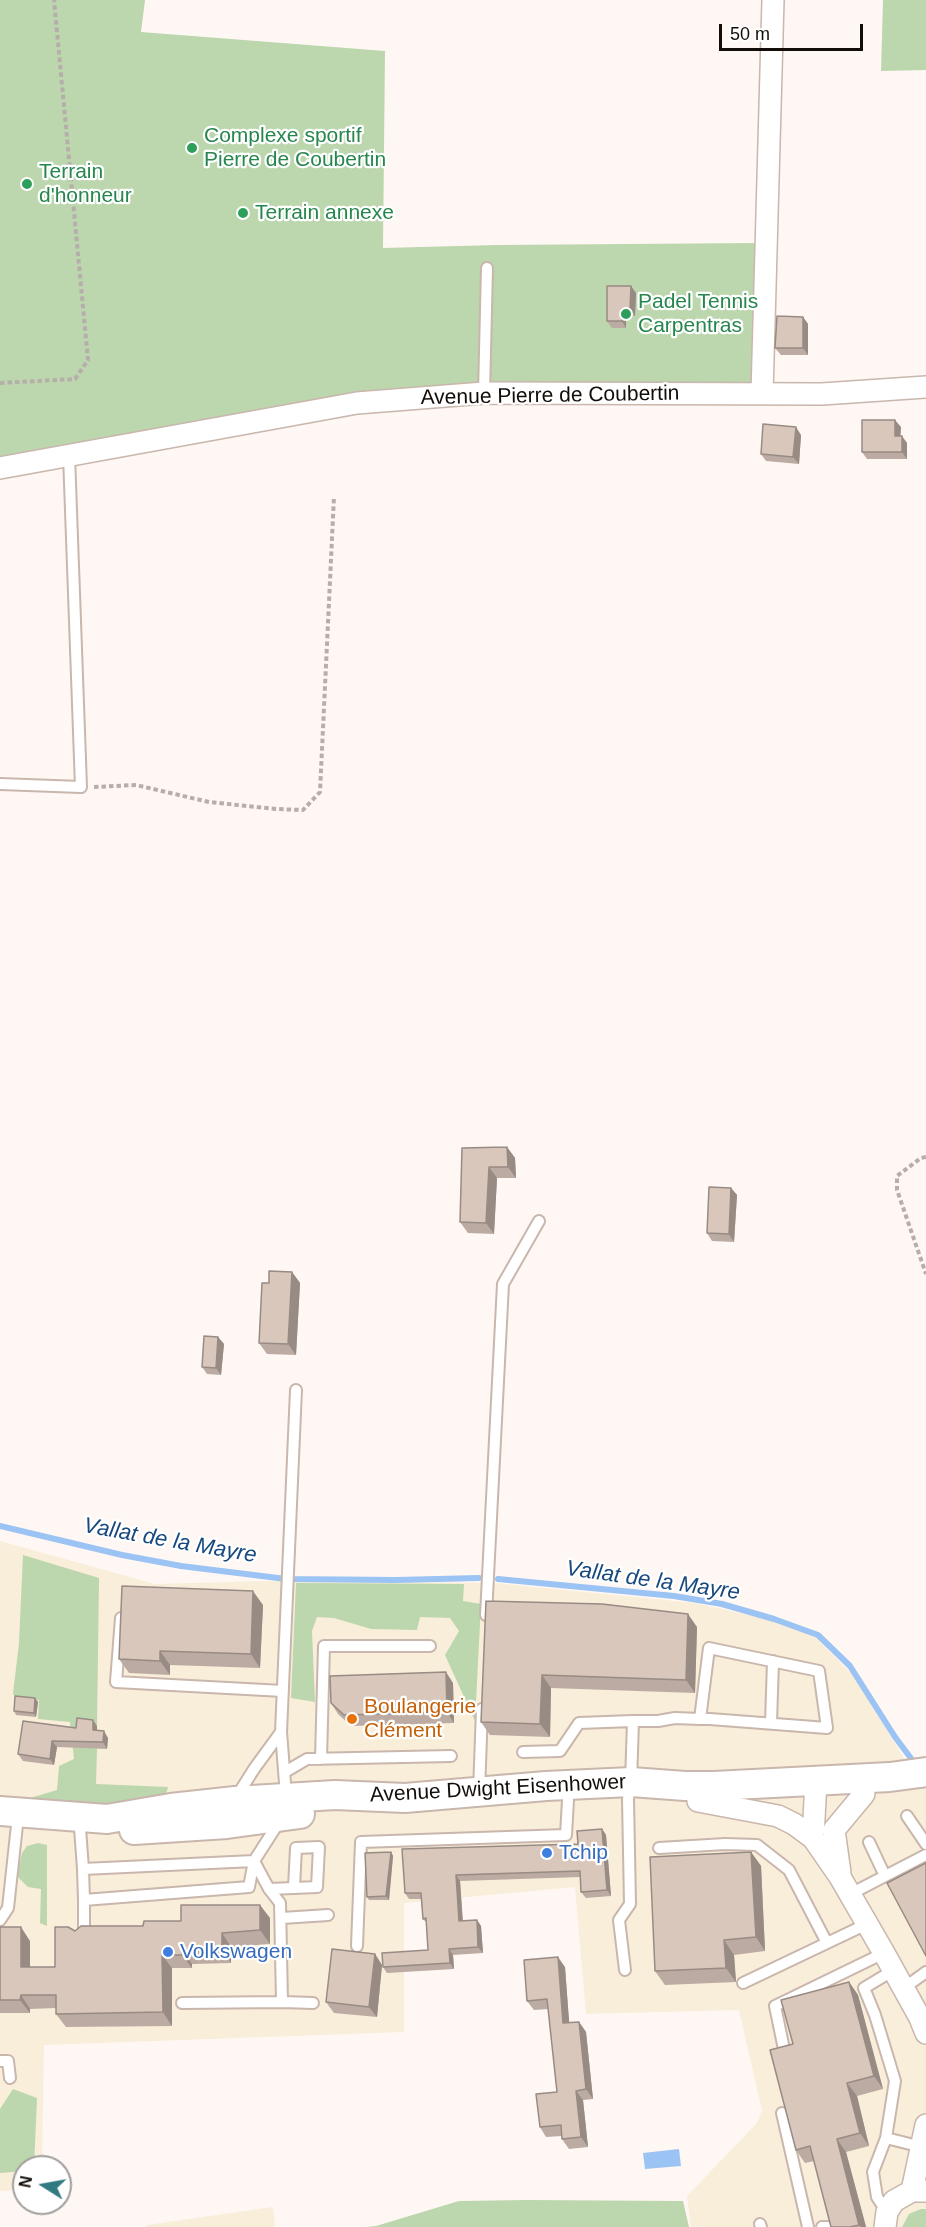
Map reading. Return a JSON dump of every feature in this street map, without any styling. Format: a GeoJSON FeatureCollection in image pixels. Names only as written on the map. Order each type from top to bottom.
{"type":"FeatureCollection","features":[{"type":"Feature","properties":{"kind":"main road","name":"Avenue Dwight Eisenhower"},"geometry":{"type":"LineString","coordinates":[[6,1820],[107,1819],[171,1808],[285,1795],[405,1798],[546,1786],[629,1791],[671,1802],[706,1793],[816,1788],[926,1772]]}},
{"type":"Feature","properties":{"kind":"main road","name":"Avenue Dwight Eisenhower"},"geometry":{"type":"LineString","coordinates":[[816,1788],[864,1794],[926,1787]]}},
{"type":"Feature","properties":{"kind":"main road","name":"Avenue Dwight Eisenhower"},"geometry":{"type":"LineString","coordinates":[[285,1795],[324,1812],[568,1800],[629,1791]]}},
{"type":"Feature","properties":{"kind":"main road","name":"Avenue Dwight Eisenhower"},"geometry":{"type":"LineString","coordinates":[[6,1820],[100,1830],[227,1824],[285,1795]]}},
{"type":"Feature","properties":{"kind":"street"},"geometry":{"type":"LineString","coordinates":[[762,394],[773,0]]}},
{"type":"Feature","properties":{"kind":"street","name":"Avenue Pierre de Coubertin"},"geometry":{"type":"LineString","coordinates":[[0,468],[357,403],[484,393],[822,394],[926,387]]}},
{"type":"Feature","properties":{"kind":"street"},"geometry":{"type":"LineString","coordinates":[[813,1838],[816,1788]]}},
{"type":"Feature","properties":{"kind":"street"},"geometry":{"type":"LineString","coordinates":[[816,1788],[834,1830],[840,1877]]}},
{"type":"Feature","properties":{"kind":"street"},"geometry":{"type":"LineString","coordinates":[[706,1793],[778,1816],[813,1838],[840,1877],[894,1970],[926,2033]]}},
{"type":"Feature","properties":{"kind":"street"},"geometry":{"type":"LineString","coordinates":[[834,1830],[864,1794]]}},
{"type":"Feature","properties":{"kind":"street"},"geometry":{"type":"LineString","coordinates":[[886,2219],[894,2201],[919,2191],[926,2126]]}},
{"type":"Feature","properties":{"kind":"lane"},"geometry":{"type":"LineString","coordinates":[[484,393],[487,268]]}},
{"type":"Feature","properties":{"kind":"lane"},"geometry":{"type":"LineString","coordinates":[[0,784],[81,787],[69,455]]}},
{"type":"Feature","properties":{"kind":"lane"},"geometry":{"type":"LineString","coordinates":[[485,1628],[503,1284],[539,1221]]}},
{"type":"Feature","properties":{"kind":"lane"},"geometry":{"type":"LineString","coordinates":[[285,1795],[281,1732],[296,1390]]}},
{"type":"Feature","properties":{"kind":"lane"},"geometry":{"type":"LineString","coordinates":[[122,1609],[116,1682],[283,1691]]}},
{"type":"Feature","properties":{"kind":"lane"},"geometry":{"type":"LineString","coordinates":[[321,1759],[324,1646],[430,1646]]}},
{"type":"Feature","properties":{"kind":"lane"},"geometry":{"type":"LineString","coordinates":[[523,1752],[560,1751],[579,1723],[658,1721],[675,1718],[826,1728],[819,1671],[709,1648],[700,1719]]}},
{"type":"Feature","properties":{"kind":"lane"},"geometry":{"type":"LineString","coordinates":[[771,1724],[773,1661]]}},
{"type":"Feature","properties":{"kind":"lane"},"geometry":{"type":"LineString","coordinates":[[479,1792],[483,1696]]}},
{"type":"Feature","properties":{"kind":"lane"},"geometry":{"type":"LineString","coordinates":[[625,1970],[619,1920],[630,1904],[629,1791],[633,1721]]}},
{"type":"Feature","properties":{"kind":"lane"},"geometry":{"type":"LineString","coordinates":[[235,1801],[254,1769],[281,1732]]}},
{"type":"Feature","properties":{"kind":"lane"},"geometry":{"type":"LineString","coordinates":[[84,1900],[249,1887],[254,1861],[285,1795],[307,1759],[451,1756]]}},
{"type":"Feature","properties":{"kind":"lane"},"geometry":{"type":"LineString","coordinates":[[770,1772],[868,1768],[881,1771],[890,1777]]}},
{"type":"Feature","properties":{"kind":"lane"},"geometry":{"type":"LineString","coordinates":[[706,1793],[720,1777],[748,1773]]}},
{"type":"Feature","properties":{"kind":"lane"},"geometry":{"type":"LineString","coordinates":[[357,1946],[361,1842],[566,1835],[568,1800]]}},
{"type":"Feature","properties":{"kind":"lane"},"geometry":{"type":"LineString","coordinates":[[906,1815],[926,1844]]}},
{"type":"Feature","properties":{"kind":"lane"},"geometry":{"type":"LineString","coordinates":[[0,1920],[9,1908],[6,1820]]}},
{"type":"Feature","properties":{"kind":"lane"},"geometry":{"type":"LineString","coordinates":[[80,1828],[84,1936]]}},
{"type":"Feature","properties":{"kind":"lane"},"geometry":{"type":"LineString","coordinates":[[869,1842],[885,1876]]}},
{"type":"Feature","properties":{"kind":"lane"},"geometry":{"type":"LineString","coordinates":[[659,1848],[725,1844],[757,1845],[789,1870],[827,1943]]}},
{"type":"Feature","properties":{"kind":"lane"},"geometry":{"type":"LineString","coordinates":[[851,1896],[926,1855]]}},
{"type":"Feature","properties":{"kind":"lane"},"geometry":{"type":"LineString","coordinates":[[83,1869],[254,1861]]}},
{"type":"Feature","properties":{"kind":"lane"},"geometry":{"type":"LineString","coordinates":[[254,1861],[269,1889],[280,1903],[282,2002]]}},
{"type":"Feature","properties":{"kind":"lane"},"geometry":{"type":"LineString","coordinates":[[269,1889],[294,1887]]}},
{"type":"Feature","properties":{"kind":"lane"},"geometry":{"type":"LineString","coordinates":[[282,1918],[328,1915]]}},
{"type":"Feature","properties":{"kind":"lane"},"geometry":{"type":"LineString","coordinates":[[743,1983],[867,1924]]}},
{"type":"Feature","properties":{"kind":"lane"},"geometry":{"type":"LineString","coordinates":[[886,2219],[877,2197],[873,2172],[886,2138],[896,2081],[864,1988],[894,1970]]}},
{"type":"Feature","properties":{"kind":"lane"},"geometry":{"type":"LineString","coordinates":[[785,2054],[775,2006],[894,1970],[926,1972]]}},
{"type":"Feature","properties":{"kind":"lane"},"geometry":{"type":"LineString","coordinates":[[182,2003],[313,2003]]}},
{"type":"Feature","properties":{"kind":"lane"},"geometry":{"type":"LineString","coordinates":[[0,2061],[8,2061],[10,2078]]}},
{"type":"Feature","properties":{"kind":"lane"},"geometry":{"type":"LineString","coordinates":[[782,2113],[808,2227]]}},
{"type":"Feature","properties":{"kind":"lane"},"geometry":{"type":"LineString","coordinates":[[886,2138],[922,2147]]}},
{"type":"Feature","properties":{"kind":"lane"},"geometry":{"type":"LineString","coordinates":[[822,2227],[827,2227]]}},
{"type":"Feature","properties":{"kind":"path"},"geometry":{"type":"LineString","coordinates":[[0,382],[75,379],[88,360],[54,0]]}},
{"type":"Feature","properties":{"kind":"path"},"geometry":{"type":"LineString","coordinates":[[81,787],[136,785],[209,802],[303,810],[320,792],[334,496]]}},
{"type":"Feature","properties":{"kind":"path"},"geometry":{"type":"LineString","coordinates":[[926,1157],[921,1158],[897,1176],[897,1190],[926,1274]]}},
{"type":"Feature","properties":{"kind":"shaded area"},"geometry":{"type":"Polygon","coordinates":[[[0,1541],[155,1584],[267,1581],[494,1583],[695,1603],[775,1621],[815,1637],[853,1675],[908,1765],[926,1789],[926,2227],[691,2227],[687,2196],[756,2124],[762,2111],[739,2010],[586,2014],[575,1887],[404,1903],[404,2032],[44,2045],[42,2155],[12,2155],[12,2190],[0,2191],[0,1541]]]}},
{"type":"Feature","properties":{"kind":"shaded area"},"geometry":{"type":"Polygon","coordinates":[[[273,2207],[275,2227],[147,2227],[147,2225],[273,2207]]]}},
{"type":"Feature","properties":{"kind":"green space","name":"Complexe sportif Pierre de Coubertin"},"geometry":{"type":"Polygon","coordinates":[[[0,0],[145,0],[141,32],[385,51],[383,248],[758,243],[755,382],[439,387],[344,395],[0,458],[0,0]]]}},
{"type":"Feature","properties":{"kind":"green space"},"geometry":{"type":"Polygon","coordinates":[[[883,0],[926,0],[926,70],[881,71],[883,0]]]}},
{"type":"Feature","properties":{"kind":"green space"},"geometry":{"type":"Polygon","coordinates":[[[23,1555],[99,1578],[97,1726],[81,1725],[97,1748],[96,1784],[168,1787],[164,1801],[29,1809],[27,1799],[57,1790],[59,1766],[74,1759],[70,1722],[38,1719],[39,1700],[17,1698],[13,1694],[19,1643],[23,1555]]]}},
{"type":"Feature","properties":{"kind":"green space"},"geometry":{"type":"Polygon","coordinates":[[[296,1583],[464,1584],[463,1601],[481,1604],[475,1721],[445,1655],[459,1631],[450,1618],[420,1617],[417,1630],[371,1629],[334,1618],[317,1617],[312,1631],[315,1702],[291,1698],[296,1583]]]}},
{"type":"Feature","properties":{"kind":"green space"},"geometry":{"type":"Polygon","coordinates":[[[38,1843],[47,1845],[47,1926],[40,1923],[41,1889],[28,1887],[17,1876],[22,1853],[27,1846],[38,1843]]]}},
{"type":"Feature","properties":{"kind":"green space"},"geometry":{"type":"Polygon","coordinates":[[[13,2089],[37,2098],[35,2155],[12,2155],[12,2172],[0,2173],[0,2109],[13,2089]]]}},
{"type":"Feature","properties":{"kind":"green space"},"geometry":{"type":"Polygon","coordinates":[[[459,2201],[683,2201],[689,2227],[365,2227],[376,2226],[459,2201]]]}},
{"type":"Feature","properties":{"kind":"green space"},"geometry":{"type":"Polygon","coordinates":[[[926,2209],[926,2227],[902,2227],[909,2214],[926,2209]]]}},
{"type":"Feature","properties":{"kind":"water"},"geometry":{"type":"Polygon","coordinates":[[[679,2149],[681,2166],[645,2169],[643,2153],[679,2149]]]}},
{"type":"Feature","properties":{"kind":"building"},"geometry":{"type":"Polygon","coordinates":[[[607,286],[631,286],[630,309],[622,309],[622,321],[607,321],[607,286]]]}},
{"type":"Feature","properties":{"kind":"building"},"geometry":{"type":"Polygon","coordinates":[[[777,316],[803,317],[803,348],[775,348],[777,316]]]}},
{"type":"Feature","properties":{"kind":"building"},"geometry":{"type":"Polygon","coordinates":[[[862,420],[895,420],[895,436],[902,436],[902,452],[862,452],[862,420]]]}},
{"type":"Feature","properties":{"kind":"building"},"geometry":{"type":"Polygon","coordinates":[[[763,424],[796,427],[793,457],[761,454],[763,424]]]}},
{"type":"Feature","properties":{"kind":"building"},"geometry":{"type":"Polygon","coordinates":[[[507,1147],[508,1167],[489,1167],[486,1223],[460,1222],[462,1148],[507,1147]]]}},
{"type":"Feature","properties":{"kind":"building"},"geometry":{"type":"Polygon","coordinates":[[[709,1187],[731,1188],[729,1234],[707,1233],[709,1187]]]}},
{"type":"Feature","properties":{"kind":"building"},"geometry":{"type":"Polygon","coordinates":[[[269,1271],[292,1272],[288,1344],[259,1343],[262,1283],[269,1283],[269,1271]]]}},
{"type":"Feature","properties":{"kind":"building"},"geometry":{"type":"Polygon","coordinates":[[[204,1336],[218,1337],[216,1368],[202,1367],[204,1336]]]}},
{"type":"Feature","properties":{"kind":"building"},"geometry":{"type":"Polygon","coordinates":[[[122,1586],[253,1591],[251,1654],[160,1651],[160,1661],[119,1659],[122,1586]]]}},
{"type":"Feature","properties":{"kind":"building"},"geometry":{"type":"Polygon","coordinates":[[[486,1601],[602,1604],[688,1614],[686,1680],[542,1675],[540,1724],[481,1722],[486,1601]]]}},
{"type":"Feature","properties":{"kind":"building"},"geometry":{"type":"Polygon","coordinates":[[[446,1672],[447,1712],[344,1715],[331,1703],[330,1676],[446,1672]]]}},
{"type":"Feature","properties":{"kind":"building"},"geometry":{"type":"Polygon","coordinates":[[[15,1696],[35,1698],[34,1713],[14,1711],[15,1696]]]}},
{"type":"Feature","properties":{"kind":"building"},"geometry":{"type":"Polygon","coordinates":[[[77,1718],[93,1720],[93,1730],[104,1731],[103,1742],[52,1741],[50,1759],[18,1754],[23,1721],[76,1728],[77,1718]]]}},
{"type":"Feature","properties":{"kind":"building"},"geometry":{"type":"Polygon","coordinates":[[[602,1829],[607,1890],[581,1892],[580,1871],[456,1875],[459,1921],[477,1920],[478,1947],[449,1949],[450,1963],[383,1967],[382,1953],[428,1950],[426,1918],[423,1919],[421,1893],[405,1893],[402,1849],[578,1844],[577,1831],[602,1829]]]}},
{"type":"Feature","properties":{"kind":"building"},"geometry":{"type":"Polygon","coordinates":[[[391,1852],[386,1896],[367,1897],[365,1853],[391,1852]]]}},
{"type":"Feature","properties":{"kind":"building"},"geometry":{"type":"Polygon","coordinates":[[[751,1852],[756,1937],[724,1940],[726,1968],[655,1971],[650,1857],[751,1852]]]}},
{"type":"Feature","properties":{"kind":"building"},"geometry":{"type":"Polygon","coordinates":[[[926,1863],[926,1956],[887,1883],[926,1863]]]}},
{"type":"Feature","properties":{"kind":"building"},"geometry":{"type":"Polygon","coordinates":[[[181,1905],[260,1905],[260,1930],[222,1933],[222,1950],[182,1950],[182,1955],[162,1955],[163,2012],[56,2014],[56,1995],[21,1995],[20,2000],[0,2000],[0,1927],[21,1927],[21,1967],[55,1967],[55,1927],[68,1927],[75,1931],[81,1926],[143,1926],[144,1921],[181,1921],[181,1905]]]}},
{"type":"Feature","properties":{"kind":"building"},"geometry":{"type":"Polygon","coordinates":[[[332,1949],[375,1954],[369,2007],[326,2002],[332,1949]]]}},
{"type":"Feature","properties":{"kind":"building"},"geometry":{"type":"Polygon","coordinates":[[[558,1957],[563,2023],[579,2022],[586,2089],[576,2091],[581,2137],[562,2139],[561,2125],[540,2127],[536,2094],[557,2092],[547,1999],[527,2001],[524,1960],[558,1957]]]}},
{"type":"Feature","properties":{"kind":"building"},"geometry":{"type":"Polygon","coordinates":[[[849,1982],[874,2076],[847,2083],[860,2133],[837,2139],[859,2225],[831,2227],[810,2146],[796,2150],[770,2050],[793,2044],[781,2000],[849,1982]]]}},
{"type":"Feature","properties":{"kind":"waterway","name":"Vallat de la Mayre"},"geometry":{"type":"LineString","coordinates":[[0,1526],[122,1555],[181,1566],[286,1579],[479,1578]]}},
{"type":"Feature","properties":{"kind":"waterway","name":"Vallat de la Mayre"},"geometry":{"type":"LineString","coordinates":[[498,1579],[674,1596],[722,1604],[818,1635],[850,1666],[895,1737],[916,1765]]}},
{"type":"Feature","properties":{"kind":"place","name":"Complexe sportif Pierre de Coubertin"},"geometry":{"type":"Point","coordinates":[192,148]}},
{"type":"Feature","properties":{"kind":"place","name":"Terrain d'honneur"},"geometry":{"type":"Point","coordinates":[27,184]}},
{"type":"Feature","properties":{"kind":"place","name":"Terrain annexe"},"geometry":{"type":"Point","coordinates":[243,213]}},
{"type":"Feature","properties":{"kind":"place","name":"Padel Tennis Carpentras"},"geometry":{"type":"Point","coordinates":[626,314]}},
{"type":"Feature","properties":{"kind":"place","name":"Boulangerie Clément"},"geometry":{"type":"Point","coordinates":[352,1719]}},
{"type":"Feature","properties":{"kind":"place","name":"Tchip"},"geometry":{"type":"Point","coordinates":[547,1853]}},
{"type":"Feature","properties":{"kind":"place","name":"Volkswagen"},"geometry":{"type":"Point","coordinates":[168,1952]}}]}
